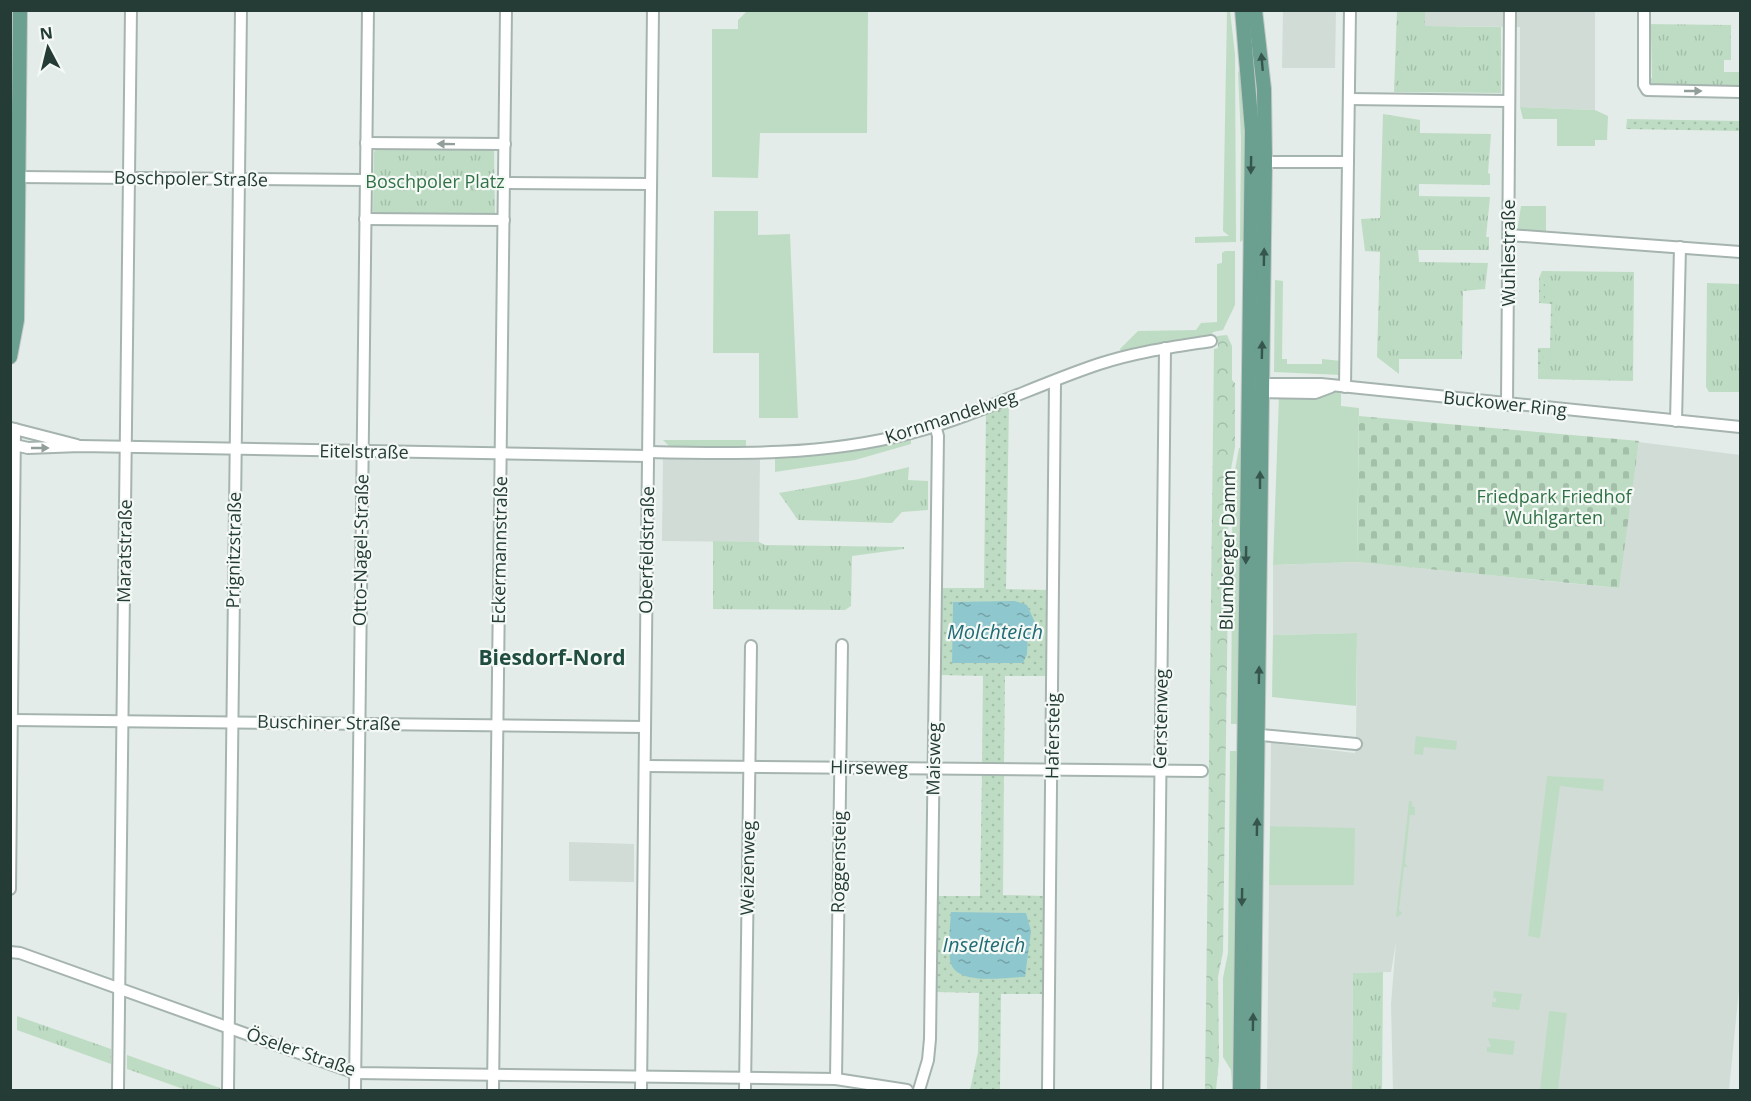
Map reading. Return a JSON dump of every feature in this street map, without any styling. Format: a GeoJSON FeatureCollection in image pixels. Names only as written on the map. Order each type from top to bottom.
{"type":"FeatureCollection","features":[{"type":"Feature","properties":{"kind":"main road"},"geometry":{"type":"LineString","coordinates":[[10,357],[17,320],[14,178],[20,10]]}},
{"type":"Feature","properties":{"kind":"main road","name":"Blumberger Damm"},"geometry":{"type":"LineString","coordinates":[[1242,10],[1252,131],[1247,388],[1253,1090]]}},
{"type":"Feature","properties":{"kind":"main road","name":"Blumberger Damm"},"geometry":{"type":"LineString","coordinates":[[1240,1090],[1262,388],[1264,89],[1255,10]]}},
{"type":"Feature","properties":{"kind":"street","name":"Maratstraße"},"geometry":{"type":"LineString","coordinates":[[118,1090],[131,10]]}},
{"type":"Feature","properties":{"kind":"street","name":"Prignitzstraße"},"geometry":{"type":"LineString","coordinates":[[228,1090],[241,10]]}},
{"type":"Feature","properties":{"kind":"street","name":"Otto-Nagel-Straße"},"geometry":{"type":"LineString","coordinates":[[355,1090],[368,10]]}},
{"type":"Feature","properties":{"kind":"street","name":"Eckermannstraße"},"geometry":{"type":"LineString","coordinates":[[493,1090],[506,10]]}},
{"type":"Feature","properties":{"kind":"street","name":"Oberfeldstraße"},"geometry":{"type":"LineString","coordinates":[[641,1090],[653,10]]}},
{"type":"Feature","properties":{"kind":"street"},"geometry":{"type":"LineString","coordinates":[[1340,387],[1348,162],[1350,10]]}},
{"type":"Feature","properties":{"kind":"street","name":"Wuhlestraße"},"geometry":{"type":"LineString","coordinates":[[1507,405],[1510,10]]}},
{"type":"Feature","properties":{"kind":"street"},"geometry":{"type":"LineString","coordinates":[[1644,10],[1644,85],[1647,90],[1740,92]]}},
{"type":"Feature","properties":{"kind":"street"},"geometry":{"type":"LineString","coordinates":[[1349,99],[1509,101]]}},
{"type":"Feature","properties":{"kind":"street"},"geometry":{"type":"LineString","coordinates":[[366,143],[505,144]]}},
{"type":"Feature","properties":{"kind":"street"},"geometry":{"type":"LineString","coordinates":[[1265,162],[1348,162]]}},
{"type":"Feature","properties":{"kind":"street","name":"Boschpoler Straße"},"geometry":{"type":"LineString","coordinates":[[14,178],[365,180]]}},
{"type":"Feature","properties":{"kind":"street"},"geometry":{"type":"LineString","coordinates":[[504,183],[651,184]]}},
{"type":"Feature","properties":{"kind":"street"},"geometry":{"type":"LineString","coordinates":[[365,219],[504,220]]}},
{"type":"Feature","properties":{"kind":"street"},"geometry":{"type":"LineString","coordinates":[[1509,235],[1740,252]]}},
{"type":"Feature","properties":{"kind":"street"},"geometry":{"type":"LineString","coordinates":[[1676,421],[1680,247]]}},
{"type":"Feature","properties":{"kind":"street","name":"Kornmandelweg"},"geometry":{"type":"LineString","coordinates":[[648,454],[795,452],[872,442],[935,425],[1107,362],[1165,348],[1211,341]]}},
{"type":"Feature","properties":{"kind":"street","name":"Gerstenweg"},"geometry":{"type":"LineString","coordinates":[[1157,1090],[1165,348]]}},
{"type":"Feature","properties":{"kind":"street","name":"Hafersteig"},"geometry":{"type":"LineString","coordinates":[[1048,1090],[1055,382]]}},
{"type":"Feature","properties":{"kind":"street","name":"Buckower Ring"},"geometry":{"type":"LineString","coordinates":[[1247,388],[1315,393],[1340,387],[1740,428]]}},
{"type":"Feature","properties":{"kind":"street","name":"Maisweg"},"geometry":{"type":"LineString","coordinates":[[919,1090],[928,1060],[930,1039],[938,436],[935,425]]}},
{"type":"Feature","properties":{"kind":"street"},"geometry":{"type":"LineString","coordinates":[[10,889],[13,720],[13,428]]}},
{"type":"Feature","properties":{"kind":"street","name":"Eitelstraße"},"geometry":{"type":"LineString","coordinates":[[13,428],[80,446]]}},
{"type":"Feature","properties":{"kind":"street","name":"Eitelstraße"},"geometry":{"type":"LineString","coordinates":[[13,445],[54,448],[80,446],[236,451],[648,454]]}},
{"type":"Feature","properties":{"kind":"street","name":"Roggensteig"},"geometry":{"type":"LineString","coordinates":[[836,1079],[842,645]]}},
{"type":"Feature","properties":{"kind":"street","name":"Weizenweg"},"geometry":{"type":"LineString","coordinates":[[745,1090],[751,646]]}},
{"type":"Feature","properties":{"kind":"street","name":"Buschiner Straße"},"geometry":{"type":"LineString","coordinates":[[13,720],[645,727]]}},
{"type":"Feature","properties":{"kind":"street"},"geometry":{"type":"LineString","coordinates":[[1251,734],[1356,744]]}},
{"type":"Feature","properties":{"kind":"street","name":"Hirseweg"},"geometry":{"type":"LineString","coordinates":[[645,766],[1202,771]]}},
{"type":"Feature","properties":{"kind":"street","name":"Öseler Straße"},"geometry":{"type":"LineString","coordinates":[[10,952],[20,953],[355,1073],[836,1079],[907,1090]]}},
{"type":"Feature","properties":{"kind":"shaded area"},"geometry":{"type":"Polygon","coordinates":[[[1283,11],[1336,11],[1335,68],[1282,68],[1283,11]]]}},
{"type":"Feature","properties":{"kind":"shaded area"},"geometry":{"type":"Polygon","coordinates":[[[1425,11],[1595,11],[1595,110],[1520,107],[1520,27],[1425,26],[1425,11]]]}},
{"type":"Feature","properties":{"kind":"shaded area"},"geometry":{"type":"Polygon","coordinates":[[[1639,442],[1740,455],[1740,979],[1729,1090],[1393,1090],[1391,1004],[1396,942],[1391,972],[1353,973],[1352,1090],[1267,1090],[1269,885],[1354,885],[1354,829],[1270,826],[1271,743],[1355,753],[1356,744],[1357,633],[1273,635],[1273,565],[1357,562],[1618,588],[1639,442]]]}},
{"type":"Feature","properties":{"kind":"shaded area"},"geometry":{"type":"Polygon","coordinates":[[[663,458],[760,459],[759,542],[662,541],[663,458]]]}},
{"type":"Feature","properties":{"kind":"shaded area"},"geometry":{"type":"Polygon","coordinates":[[[569,842],[634,844],[634,882],[569,881],[569,842]]]}},
{"type":"Feature","properties":{"kind":"green space"},"geometry":{"type":"Polygon","coordinates":[[[747,11],[868,11],[867,133],[760,133],[758,178],[712,177],[712,29],[738,29],[738,20],[747,11]]]}},
{"type":"Feature","properties":{"kind":"green space"},"geometry":{"type":"Polygon","coordinates":[[[1227,11],[1230,11],[1235,54],[1236,242],[1195,243],[1195,237],[1229,236],[1223,231],[1227,11]]]}},
{"type":"Feature","properties":{"kind":"green space"},"geometry":{"type":"Polygon","coordinates":[[[1397,11],[1425,11],[1425,26],[1501,27],[1501,93],[1394,92],[1397,11]]]}},
{"type":"Feature","properties":{"kind":"green space"},"geometry":{"type":"Polygon","coordinates":[[[1646,24],[1731,25],[1731,60],[1724,60],[1724,72],[1740,72],[1740,88],[1651,87],[1646,78],[1652,78],[1651,35],[1646,35],[1646,24]]]}},
{"type":"Feature","properties":{"kind":"green space"},"geometry":{"type":"Polygon","coordinates":[[[1242,59],[1246,107],[1246,238],[1240,242],[1241,139],[1238,73],[1242,59]]]}},
{"type":"Feature","properties":{"kind":"green space"},"geometry":{"type":"Polygon","coordinates":[[[1520,107],[1595,110],[1608,116],[1607,140],[1595,140],[1595,146],[1557,146],[1557,119],[1523,119],[1520,107]]]}},
{"type":"Feature","properties":{"kind":"green space"},"geometry":{"type":"Polygon","coordinates":[[[1383,114],[1420,120],[1420,133],[1491,134],[1488,173],[1490,174],[1490,185],[1419,184],[1419,196],[1490,197],[1486,237],[1489,237],[1489,250],[1418,250],[1419,262],[1488,263],[1485,289],[1463,291],[1462,359],[1399,359],[1399,374],[1377,357],[1380,252],[1365,251],[1361,219],[1380,218],[1383,114]]]}},
{"type":"Feature","properties":{"kind":"green space"},"geometry":{"type":"Polygon","coordinates":[[[1627,119],[1740,121],[1740,131],[1626,129],[1627,119]]]}},
{"type":"Feature","properties":{"kind":"green space","name":"Boschpoler Platz"},"geometry":{"type":"Polygon","coordinates":[[[377,148],[494,149],[495,214],[376,214],[373,211],[374,152],[377,148]]]}},
{"type":"Feature","properties":{"kind":"green space"},"geometry":{"type":"Polygon","coordinates":[[[1521,206],[1546,206],[1546,234],[1517,232],[1521,206]]]}},
{"type":"Feature","properties":{"kind":"green space"},"geometry":{"type":"Polygon","coordinates":[[[714,211],[758,211],[758,235],[790,234],[798,418],[759,418],[759,353],[713,353],[714,211]]]}},
{"type":"Feature","properties":{"kind":"green space"},"geometry":{"type":"Polygon","coordinates":[[[1235,251],[1235,305],[1223,330],[1213,332],[1210,338],[1122,354],[1120,349],[1138,331],[1196,330],[1201,323],[1217,322],[1217,264],[1222,263],[1222,253],[1235,251]]]}},
{"type":"Feature","properties":{"kind":"green space"},"geometry":{"type":"Polygon","coordinates":[[[1542,271],[1634,272],[1633,381],[1538,379],[1538,373],[1544,368],[1544,349],[1555,349],[1555,302],[1545,302],[1545,284],[1539,278],[1542,271]]]}},
{"type":"Feature","properties":{"kind":"green space"},"geometry":{"type":"Polygon","coordinates":[[[1539,278],[1545,284],[1545,301],[1556,302],[1555,349],[1544,350],[1544,368],[1538,373],[1538,348],[1550,348],[1551,304],[1539,303],[1539,278]]]}},
{"type":"Feature","properties":{"kind":"green space"},"geometry":{"type":"Polygon","coordinates":[[[1275,280],[1283,281],[1282,359],[1287,359],[1287,364],[1322,364],[1322,359],[1341,361],[1342,375],[1274,372],[1275,280]]]}},
{"type":"Feature","properties":{"kind":"green space"},"geometry":{"type":"Polygon","coordinates":[[[1707,283],[1740,284],[1740,392],[1709,392],[1706,387],[1707,283]]]}},
{"type":"Feature","properties":{"kind":"green space"},"geometry":{"type":"Polygon","coordinates":[[[1227,335],[1232,346],[1232,380],[1235,383],[1235,447],[1229,480],[1228,542],[1223,560],[1228,590],[1223,952],[1218,977],[1219,1060],[1216,1090],[1205,1090],[1214,349],[1218,348],[1217,336],[1227,335]]]}},
{"type":"Feature","properties":{"kind":"green space"},"geometry":{"type":"Polygon","coordinates":[[[1341,391],[1341,406],[1359,408],[1357,562],[1273,565],[1279,396],[1341,391]]]}},
{"type":"Feature","properties":{"kind":"green space"},"geometry":{"type":"Polygon","coordinates":[[[1009,404],[1006,589],[1049,590],[1048,676],[1005,676],[1004,764],[982,764],[983,676],[940,675],[941,588],[984,588],[986,413],[1009,404]]]}},
{"type":"Feature","properties":{"kind":"green space","name":"Friedpark Friedhof Wuhlgarten"},"geometry":{"type":"Polygon","coordinates":[[[1359,416],[1639,441],[1619,588],[1357,562],[1359,416]]]}},
{"type":"Feature","properties":{"kind":"green space"},"geometry":{"type":"Polygon","coordinates":[[[911,438],[911,444],[855,460],[775,472],[775,458],[853,451],[911,438]]]}},
{"type":"Feature","properties":{"kind":"green space"},"geometry":{"type":"Polygon","coordinates":[[[663,440],[746,440],[746,447],[669,446],[663,440]]]}},
{"type":"Feature","properties":{"kind":"green space"},"geometry":{"type":"Polygon","coordinates":[[[1239,448],[1243,448],[1240,724],[1231,724],[1232,578],[1228,559],[1232,543],[1233,481],[1239,448]]]}},
{"type":"Feature","properties":{"kind":"green space"},"geometry":{"type":"Polygon","coordinates":[[[909,467],[908,480],[928,481],[928,510],[902,512],[892,523],[798,520],[779,493],[859,479],[909,467]]]}},
{"type":"Feature","properties":{"kind":"green space"},"geometry":{"type":"Polygon","coordinates":[[[713,541],[759,542],[765,545],[904,547],[904,549],[852,556],[851,606],[845,610],[713,609],[713,541]]]}},
{"type":"Feature","properties":{"kind":"green space"},"geometry":{"type":"Polygon","coordinates":[[[1357,633],[1356,706],[1272,697],[1273,635],[1357,633]]]}},
{"type":"Feature","properties":{"kind":"green space"},"geometry":{"type":"Polygon","coordinates":[[[1416,736],[1457,741],[1456,750],[1424,747],[1423,755],[1414,754],[1416,736]]]}},
{"type":"Feature","properties":{"kind":"green space"},"geometry":{"type":"Polygon","coordinates":[[[1230,751],[1239,751],[1232,1085],[1231,1070],[1223,1057],[1223,978],[1228,953],[1230,751]]]}},
{"type":"Feature","properties":{"kind":"green space"},"geometry":{"type":"Polygon","coordinates":[[[982,774],[1004,775],[1003,895],[1045,896],[1044,994],[1001,994],[1000,1090],[970,1090],[978,1052],[979,993],[936,992],[937,896],[980,896],[982,774]]]}},
{"type":"Feature","properties":{"kind":"green space"},"geometry":{"type":"Polygon","coordinates":[[[1547,776],[1604,779],[1603,791],[1560,786],[1540,938],[1528,936],[1547,776]]]}},
{"type":"Feature","properties":{"kind":"green space"},"geometry":{"type":"Polygon","coordinates":[[[1409,801],[1412,801],[1412,806],[1415,807],[1415,815],[1410,815],[1405,863],[1408,867],[1404,867],[1399,910],[1402,913],[1398,917],[1396,916],[1409,801]]]}},
{"type":"Feature","properties":{"kind":"green space"},"geometry":{"type":"Polygon","coordinates":[[[1270,826],[1355,828],[1354,885],[1269,885],[1270,826]]]}},
{"type":"Feature","properties":{"kind":"green space"},"geometry":{"type":"Polygon","coordinates":[[[1383,972],[1382,1090],[1352,1090],[1353,973],[1383,972]]]}},
{"type":"Feature","properties":{"kind":"green space"},"geometry":{"type":"Polygon","coordinates":[[[1494,991],[1522,994],[1519,1010],[1492,1007],[1492,1002],[1496,1002],[1496,998],[1493,998],[1494,991]]]}},
{"type":"Feature","properties":{"kind":"green space"},"geometry":{"type":"Polygon","coordinates":[[[1549,1011],[1567,1013],[1558,1090],[1540,1090],[1549,1011]]]}},
{"type":"Feature","properties":{"kind":"green space"},"geometry":{"type":"Polygon","coordinates":[[[17,1016],[111,1049],[111,1064],[17,1030],[17,1016]]]}},
{"type":"Feature","properties":{"kind":"green space"},"geometry":{"type":"Polygon","coordinates":[[[1488,1038],[1515,1041],[1513,1055],[1487,1052],[1487,1047],[1491,1047],[1488,1038]]]}},
{"type":"Feature","properties":{"kind":"green space"},"geometry":{"type":"Polygon","coordinates":[[[127,1055],[220,1088],[220,1090],[186,1090],[127,1069],[127,1055]]]}},
{"type":"Feature","properties":{"kind":"water","name":"Molchteich"},"geometry":{"type":"Polygon","coordinates":[[[1015,601],[1027,605],[1038,629],[1034,635],[1028,636],[1027,654],[1023,663],[952,663],[953,602],[1015,601]]]}},
{"type":"Feature","properties":{"kind":"water","name":"Inselteich"},"geometry":{"type":"Polygon","coordinates":[[[951,912],[1026,913],[1031,931],[1025,977],[982,979],[961,974],[954,968],[949,954],[951,912]]]}},
{"type":"Feature","properties":{"kind":"district","name":"Biesdorf-Nord"},"geometry":{"type":"Point","coordinates":[552,658]}}]}
